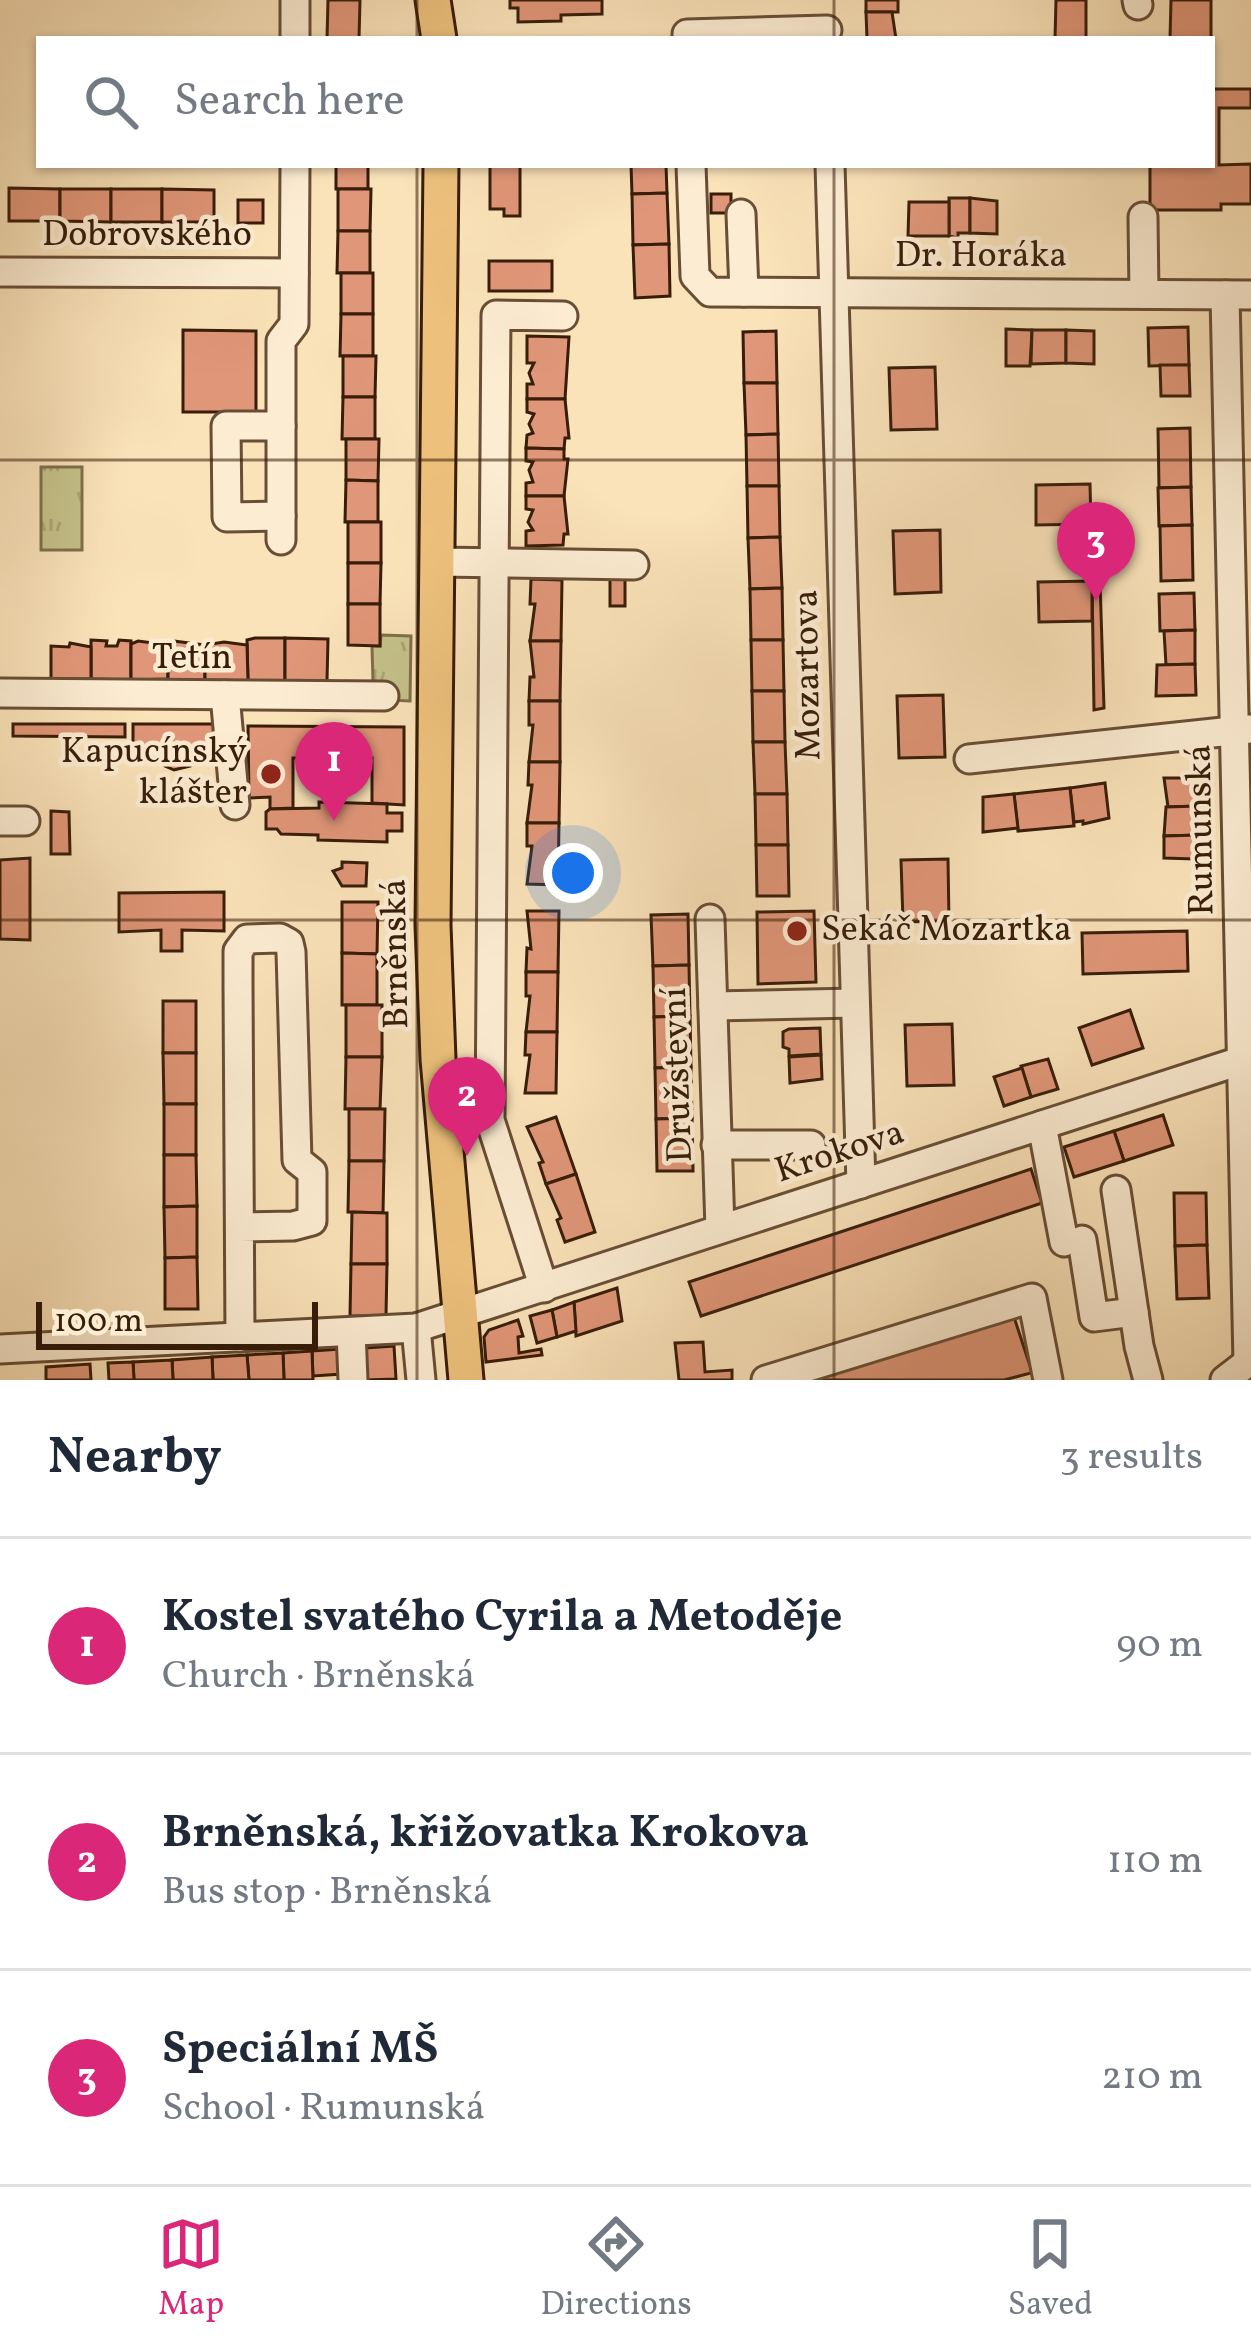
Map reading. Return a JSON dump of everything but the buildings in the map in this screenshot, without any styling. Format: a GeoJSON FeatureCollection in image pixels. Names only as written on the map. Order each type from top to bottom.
{"type":"FeatureCollection","features":[{"type":"Feature","properties":{"kind":"main road"},"geometry":{"type":"LineString","coordinates":[[433,0],[439,36]]}},
{"type":"Feature","properties":{"kind":"main road","name":"Brněnská"},"geometry":{"type":"LineString","coordinates":[[441,168],[433,925],[438,1059],[466,1380]]}},
{"type":"Feature","properties":{"kind":"street"},"geometry":{"type":"LineString","coordinates":[[295,0],[295,36]]}},
{"type":"Feature","properties":{"kind":"street"},"geometry":{"type":"LineString","coordinates":[[687,36],[827,34],[826,0]]}},
{"type":"Feature","properties":{"kind":"street"},"geometry":{"type":"LineString","coordinates":[[281,425],[226,426],[227,517],[281,528],[281,425],[281,341],[294,324],[295,168]]}},
{"type":"Feature","properties":{"kind":"street","name":"Dr. Horáka"},"geometry":{"type":"LineString","coordinates":[[691,168],[695,277],[710,292],[1238,295]]}},
{"type":"Feature","properties":{"kind":"street","name":"Mozartova"},"geometry":{"type":"LineString","coordinates":[[830,168],[861,1184]]}},
{"type":"Feature","properties":{"kind":"street"},"geometry":{"type":"LineString","coordinates":[[741,214],[744,292]]}},
{"type":"Feature","properties":{"kind":"street"},"geometry":{"type":"LineString","coordinates":[[1144,217],[1144,295]]}},
{"type":"Feature","properties":{"kind":"street","name":"Dobrovského"},"geometry":{"type":"LineString","coordinates":[[0,272],[295,273]]}},
{"type":"Feature","properties":{"kind":"street","name":"Rumunská"},"geometry":{"type":"LineString","coordinates":[[1238,295],[1243,1060],[1248,1153],[1241,1368]]}},
{"type":"Feature","properties":{"kind":"street"},"geometry":{"type":"LineString","coordinates":[[544,1288],[490,1120],[496,315],[563,316]]}},
{"type":"Feature","properties":{"kind":"street"},"geometry":{"type":"LineString","coordinates":[[436,562],[634,565]]}},
{"type":"Feature","properties":{"kind":"street","name":"Tetín"},"geometry":{"type":"LineString","coordinates":[[0,693],[384,696]]}},
{"type":"Feature","properties":{"kind":"street"},"geometry":{"type":"LineString","coordinates":[[225,695],[235,805]]}},
{"type":"Feature","properties":{"kind":"street"},"geometry":{"type":"LineString","coordinates":[[969,759],[1243,730]]}},
{"type":"Feature","properties":{"kind":"street","name":"Družstevní"},"geometry":{"type":"LineString","coordinates":[[710,919],[720,1229]]}},
{"type":"Feature","properties":{"kind":"street"},"geometry":{"type":"LineString","coordinates":[[240,1227],[312,1221],[312,1172],[297,1160],[291,952],[289,943],[280,938],[247,939],[238,951],[240,1337]]}},
{"type":"Feature","properties":{"kind":"street"},"geometry":{"type":"LineString","coordinates":[[712,1006],[855,1003]]}},
{"type":"Feature","properties":{"kind":"street","name":"Krokova"},"geometry":{"type":"LineString","coordinates":[[0,1349],[416,1328],[1243,1060]]}},
{"type":"Feature","properties":{"kind":"street"},"geometry":{"type":"LineString","coordinates":[[1042,1125],[1094,1317],[1134,1312]]}},
{"type":"Feature","properties":{"kind":"street"},"geometry":{"type":"LineString","coordinates":[[716,1145],[811,1144]]}},
{"type":"Feature","properties":{"kind":"street"},"geometry":{"type":"LineString","coordinates":[[1116,1190],[1148,1380]]}},
{"type":"Feature","properties":{"kind":"street"},"geometry":{"type":"LineString","coordinates":[[766,1380],[1033,1298],[1048,1380]]}},
{"type":"Feature","properties":{"kind":"street"},"geometry":{"type":"LineString","coordinates":[[416,1328],[422,1380]]}},
{"type":"Feature","properties":{"kind":"street"},"geometry":{"type":"LineString","coordinates":[[351,1332],[353,1380]]}},
{"type":"Feature","properties":{"kind":"green space"},"geometry":{"type":"Polygon","coordinates":[[[41,467],[82,467],[82,550],[41,550],[41,467]]]}},
{"type":"Feature","properties":{"kind":"green space"},"geometry":{"type":"Polygon","coordinates":[[[381,635],[411,636],[410,701],[389,700],[373,681],[372,646],[380,646],[381,635]]]}},
{"type":"Feature","properties":{"kind":"place","name":"Speciální MŠ"},"geometry":{"type":"Point","coordinates":[1096,601]}},
{"type":"Feature","properties":{"kind":"place","name":"Kapucínský klášter"},"geometry":{"type":"Point","coordinates":[271,774]}},
{"type":"Feature","properties":{"kind":"place","name":"Kostel svatého Cyrila a Metoděje"},"geometry":{"type":"Point","coordinates":[334,821]}},
{"type":"Feature","properties":{"kind":"place","name":"Sekáč Mozartka"},"geometry":{"type":"Point","coordinates":[797,931]}},
{"type":"Feature","properties":{"kind":"place","name":"Brněnská, křižovatka Krokova"},"geometry":{"type":"Point","coordinates":[467,1156]}}]}
